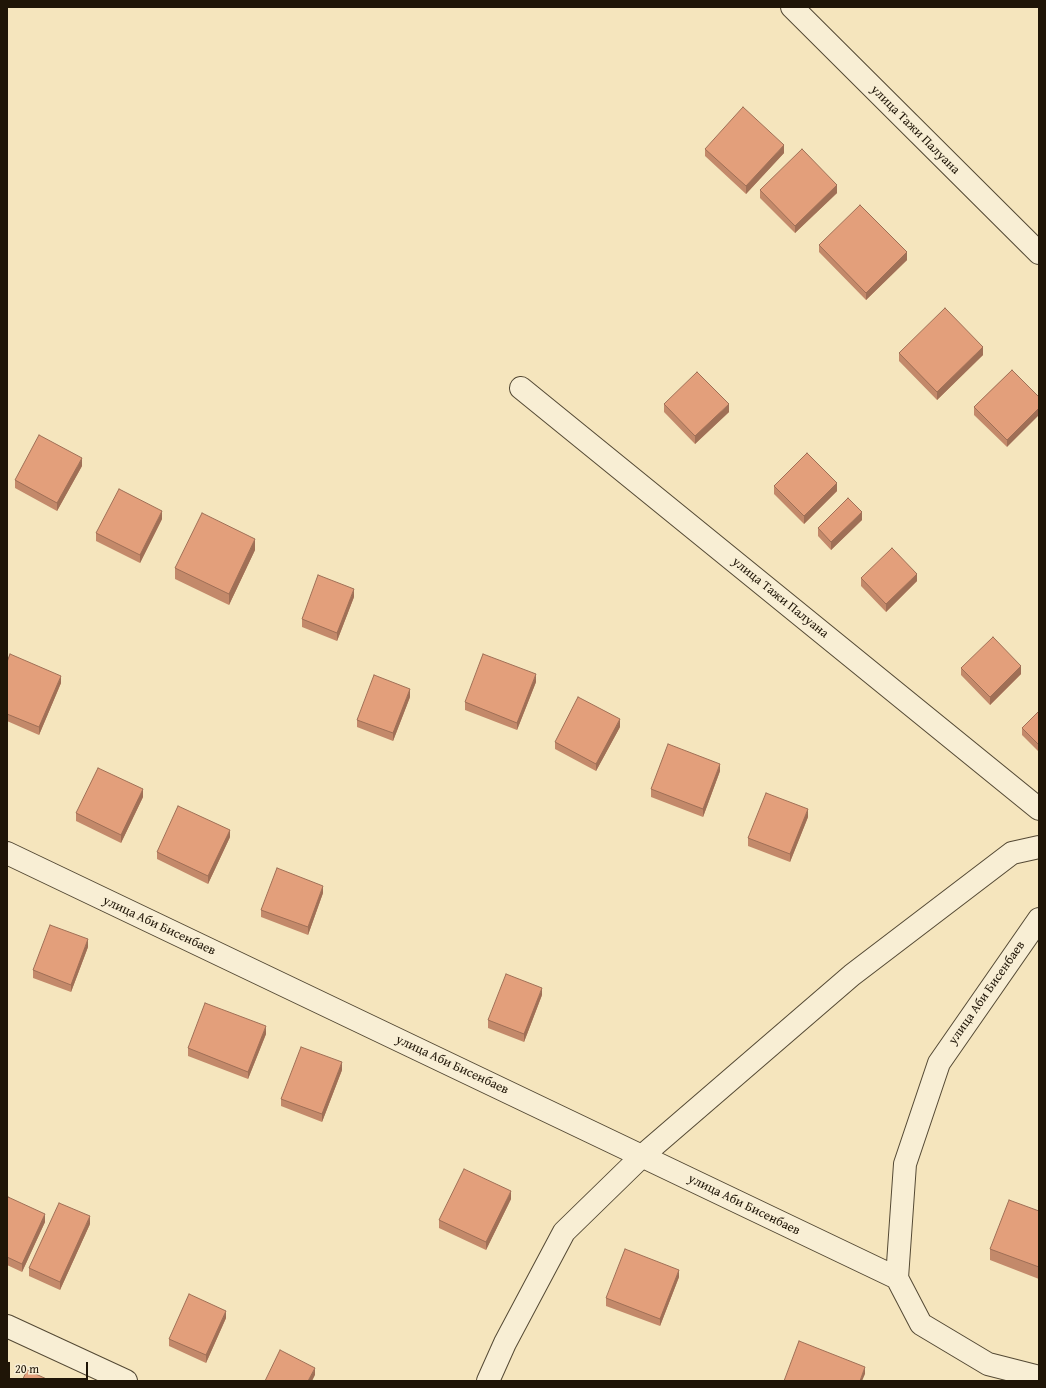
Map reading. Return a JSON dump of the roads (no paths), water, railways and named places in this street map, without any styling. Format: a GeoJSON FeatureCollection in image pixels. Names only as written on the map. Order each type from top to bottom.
{"type":"FeatureCollection","features":[{"type":"Feature","properties":{"kind":"street","name":"улица Тажи Палуана"},"geometry":{"type":"LineString","coordinates":[[792,7],[1039,253]]}},
{"type":"Feature","properties":{"kind":"street","name":"улица Тажи Палуана"},"geometry":{"type":"LineString","coordinates":[[521,388],[1039,808]]}},
{"type":"Feature","properties":{"kind":"street"},"geometry":{"type":"LineString","coordinates":[[488,1381],[505,1342],[564,1232],[642,1156],[852,975],[1012,853],[1039,847]]}},
{"type":"Feature","properties":{"kind":"street","name":"улица Аби Бисенбаев"},"geometry":{"type":"LineString","coordinates":[[7,853],[897,1278],[905,1164],[939,1063],[1039,919]]}},
{"type":"Feature","properties":{"kind":"street"},"geometry":{"type":"LineString","coordinates":[[897,1278],[921,1324],[988,1364],[1039,1377]]}},
{"type":"Feature","properties":{"kind":"street"},"geometry":{"type":"LineString","coordinates":[[7,1326],[126,1381]]}}]}
